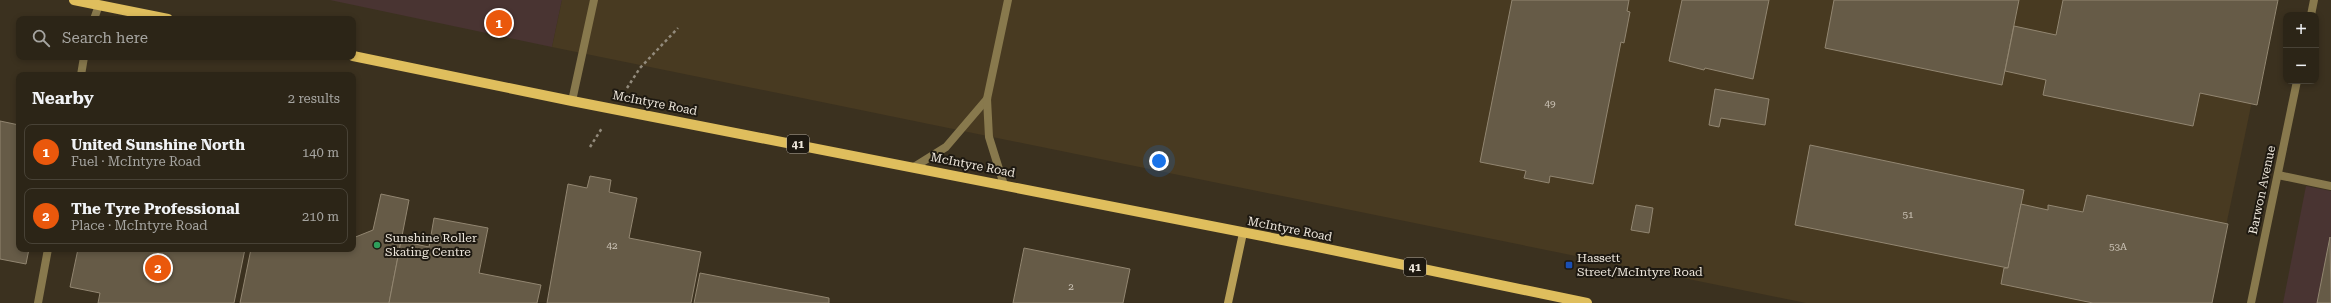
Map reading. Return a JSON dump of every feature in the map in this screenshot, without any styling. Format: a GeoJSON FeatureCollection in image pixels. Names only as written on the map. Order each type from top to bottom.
{"type":"FeatureCollection","features":[{"type":"Feature","properties":{"kind":"main road"},"geometry":{"type":"LineString","coordinates":[[74,0],[153,16]]}},
{"type":"Feature","properties":{"kind":"main road","name":"McIntyre Road"},"geometry":{"type":"LineString","coordinates":[[356,57],[572,101],[1308,245],[1587,303]]}},
{"type":"Feature","properties":{"kind":"street"},"geometry":{"type":"LineString","coordinates":[[572,101],[594,0]]}},
{"type":"Feature","properties":{"kind":"street"},"geometry":{"type":"LineString","coordinates":[[1004,185],[989,137],[987,98],[1008,0]]}},
{"type":"Feature","properties":{"kind":"street"},"geometry":{"type":"LineString","coordinates":[[2312,12],[2314,0]]}},
{"type":"Feature","properties":{"kind":"street"},"geometry":{"type":"LineString","coordinates":[[95,16],[99,5]]}},
{"type":"Feature","properties":{"kind":"street"},"geometry":{"type":"LineString","coordinates":[[82,72],[84,60]]}},
{"type":"Feature","properties":{"kind":"street","name":"Barwon Avenue"},"geometry":{"type":"LineString","coordinates":[[2251,303],[2296,84]]}},
{"type":"Feature","properties":{"kind":"street"},"geometry":{"type":"LineString","coordinates":[[914,167],[946,147],[987,98]]}},
{"type":"Feature","properties":{"kind":"street"},"geometry":{"type":"LineString","coordinates":[[2278,175],[2331,186]]}},
{"type":"Feature","properties":{"kind":"street"},"geometry":{"type":"LineString","coordinates":[[1228,303],[1243,233]]}},
{"type":"Feature","properties":{"kind":"street"},"geometry":{"type":"LineString","coordinates":[[38,303],[47,252]]}},
{"type":"Feature","properties":{"kind":"path"},"geometry":{"type":"LineString","coordinates":[[590,147],[640,68],[678,28]]}},
{"type":"Feature","properties":{"kind":"shaded area"},"geometry":{"type":"Polygon","coordinates":[[[330,0],[562,0],[552,47],[330,0]]]}},
{"type":"Feature","properties":{"kind":"shaded area"},"geometry":{"type":"Polygon","coordinates":[[[562,0],[2273,0],[2210,303],[1806,303],[552,47],[562,0]]]}},
{"type":"Feature","properties":{"kind":"shaded area"},"geometry":{"type":"Polygon","coordinates":[[[2306,186],[2331,191],[2331,303],[2283,303],[2306,186]]]}},
{"type":"Feature","properties":{"kind":"building"},"geometry":{"type":"Polygon","coordinates":[[[1512,0],[1629,0],[1627,11],[1630,12],[1624,43],[1621,42],[1593,184],[1550,176],[1549,183],[1524,178],[1526,171],[1480,162],[1512,0]]]}},
{"type":"Feature","properties":{"kind":"building"},"geometry":{"type":"Polygon","coordinates":[[[1682,0],[1769,0],[1753,79],[1705,68],[1704,70],[1669,61],[1682,0]]]}},
{"type":"Feature","properties":{"kind":"building"},"geometry":{"type":"Polygon","coordinates":[[[1834,0],[2019,0],[2002,85],[1825,48],[1834,0]]]}},
{"type":"Feature","properties":{"kind":"building"},"geometry":{"type":"Polygon","coordinates":[[[2063,0],[2278,0],[2257,105],[2200,93],[2193,126],[2043,95],[2046,80],[2005,71],[2014,26],[2056,35],[2063,0]]]}},
{"type":"Feature","properties":{"kind":"building"},"geometry":{"type":"Polygon","coordinates":[[[1715,89],[1769,99],[1765,125],[1721,118],[1719,127],[1709,125],[1715,89]]]}},
{"type":"Feature","properties":{"kind":"building"},"geometry":{"type":"Polygon","coordinates":[[[0,121],[16,124],[16,252],[28,252],[26,264],[0,259],[0,121]]]}},
{"type":"Feature","properties":{"kind":"building"},"geometry":{"type":"Polygon","coordinates":[[[1810,145],[2024,190],[2008,268],[1795,225],[1810,145]]]}},
{"type":"Feature","properties":{"kind":"building"},"geometry":{"type":"Polygon","coordinates":[[[590,176],[611,180],[609,192],[637,198],[629,238],[701,252],[691,303],[547,303],[568,184],[587,188],[590,176]]]}},
{"type":"Feature","properties":{"kind":"building","name":"Sunshine Roller Skating Centre"},"geometry":{"type":"Polygon","coordinates":[[[381,194],[409,200],[389,303],[240,303],[250,252],[356,252],[356,237],[373,230],[381,194]]]}},
{"type":"Feature","properties":{"kind":"building"},"geometry":{"type":"Polygon","coordinates":[[[2087,195],[2228,224],[2212,303],[2093,303],[2001,284],[2004,268],[2008,268],[2021,204],[2048,210],[2048,205],[2083,212],[2087,195]]]}},
{"type":"Feature","properties":{"kind":"building"},"geometry":{"type":"Polygon","coordinates":[[[1636,205],[1653,208],[1649,233],[1631,230],[1636,205]]]}},
{"type":"Feature","properties":{"kind":"building"},"geometry":{"type":"Polygon","coordinates":[[[434,218],[488,228],[479,273],[541,285],[537,303],[389,303],[401,241],[429,247],[434,218]]]}},
{"type":"Feature","properties":{"kind":"building"},"geometry":{"type":"Polygon","coordinates":[[[2330,237],[2331,303],[2317,303],[2330,237]]]}},
{"type":"Feature","properties":{"kind":"building"},"geometry":{"type":"Polygon","coordinates":[[[1024,248],[1130,269],[1123,303],[1013,303],[1024,248]]]}},
{"type":"Feature","properties":{"kind":"building"},"geometry":{"type":"Polygon","coordinates":[[[77,252],[244,252],[234,303],[98,303],[100,293],[70,287],[77,252]]]}},
{"type":"Feature","properties":{"kind":"building"},"geometry":{"type":"Polygon","coordinates":[[[700,273],[829,298],[829,303],[694,303],[700,273]]]}},
{"type":"Feature","properties":{"kind":"place","name":"United Sunshine North"},"geometry":{"type":"Point","coordinates":[499,23]}},
{"type":"Feature","properties":{"kind":"place","name":"Sunshine Roller Skating Centre"},"geometry":{"type":"Point","coordinates":[377,245]}},
{"type":"Feature","properties":{"kind":"place","name":"Hassett Street/McIntyre Road"},"geometry":{"type":"Point","coordinates":[1569,265]}},
{"type":"Feature","properties":{"kind":"place","name":"The Tyre Professional"},"geometry":{"type":"Point","coordinates":[158,268]}}]}
